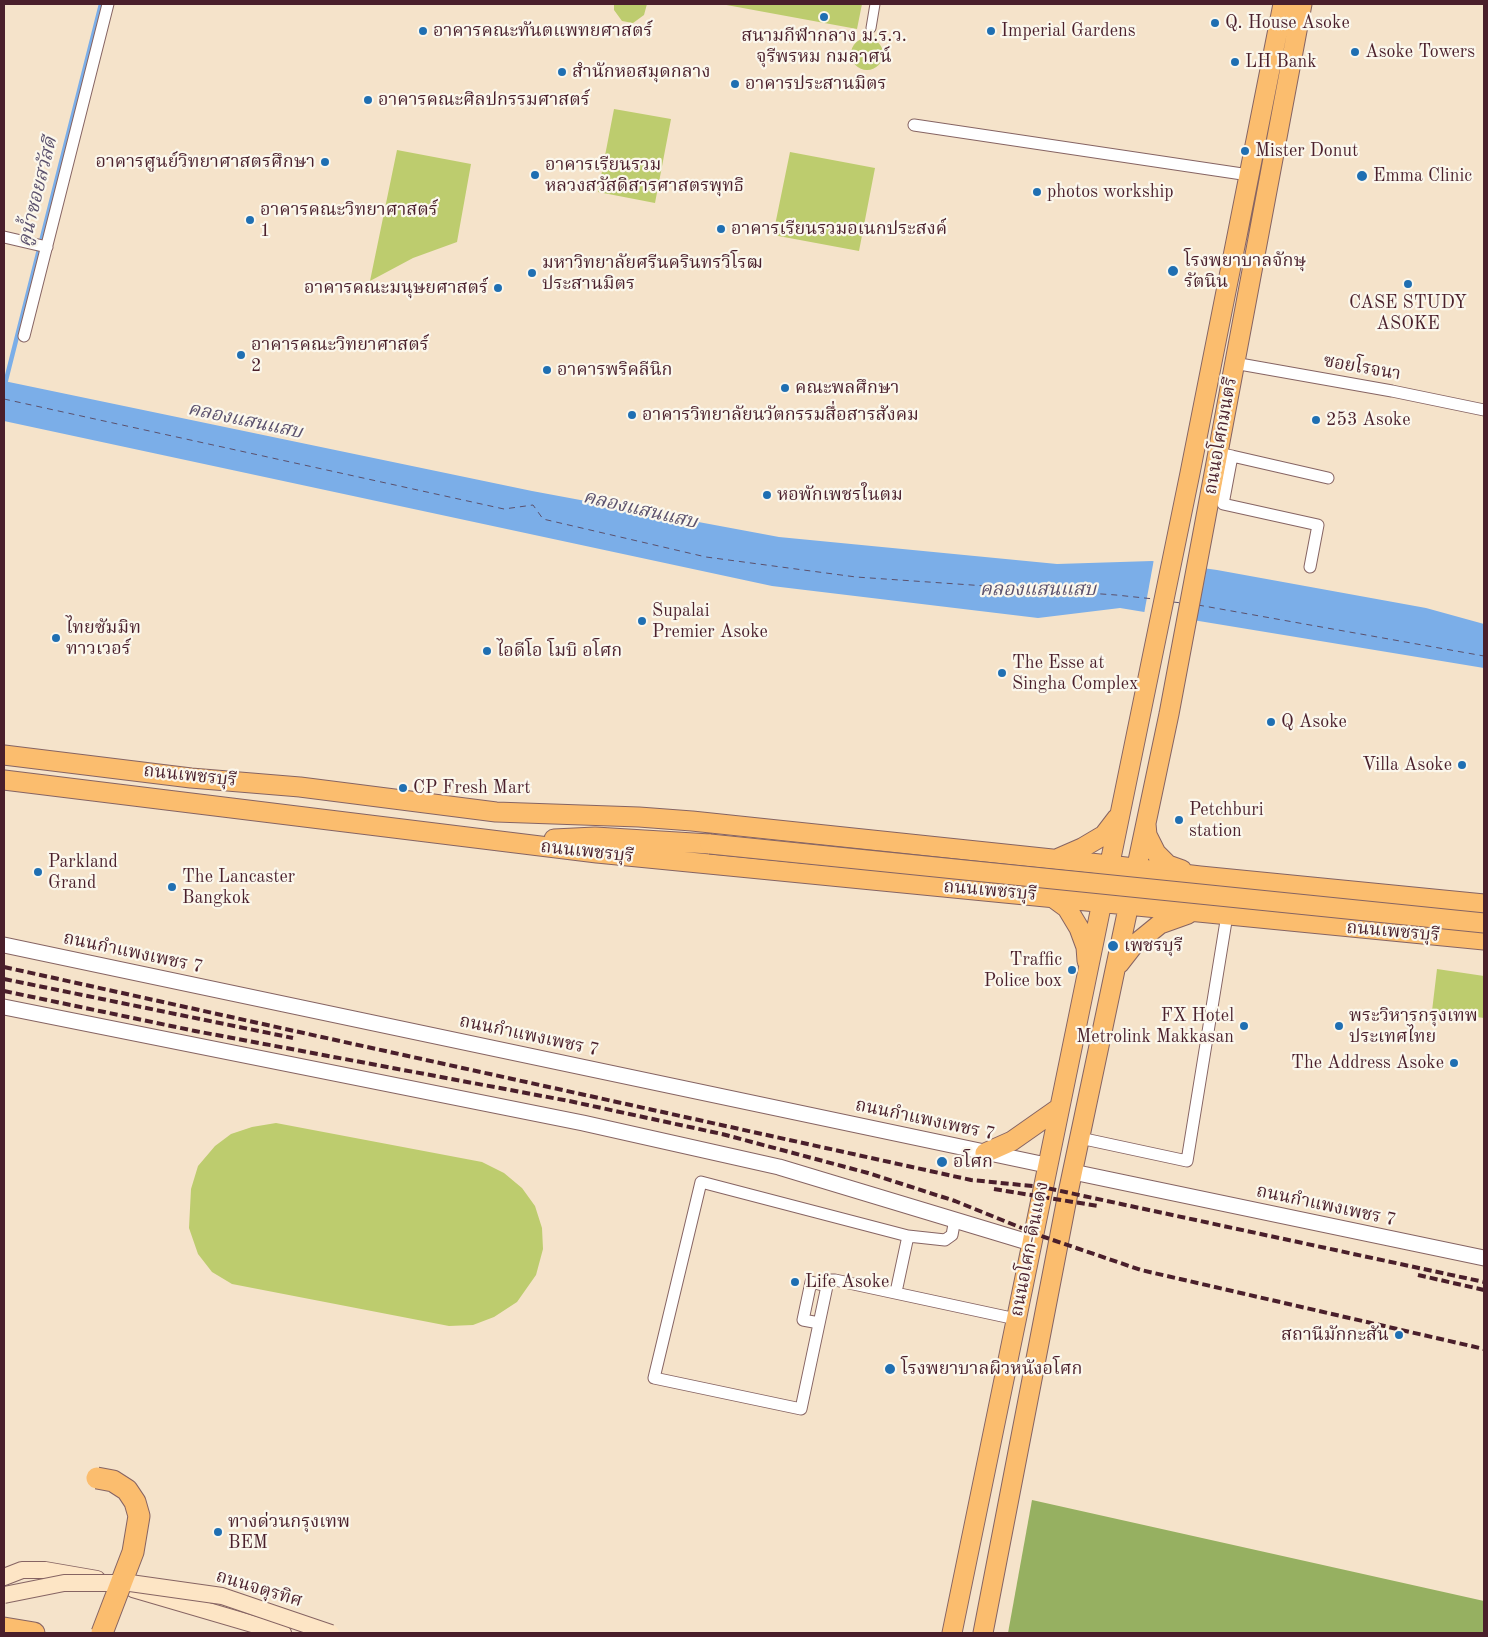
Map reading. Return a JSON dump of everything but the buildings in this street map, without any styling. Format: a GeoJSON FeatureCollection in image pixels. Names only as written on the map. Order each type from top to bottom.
{"type":"FeatureCollection","features":[{"type":"Feature","properties":{"kind":"highway"},"geometry":{"type":"LineString","coordinates":[[97,1478],[112,1481],[127,1490],[136,1502],[139,1516],[133,1552],[102,1633]]}},
{"type":"Feature","properties":{"kind":"highway"},"geometry":{"type":"LineString","coordinates":[[4,1628],[34,1633]]}},
{"type":"Feature","properties":{"kind":"main road","name":"ถนนอโศกมนตรี"},"geometry":{"type":"LineString","coordinates":[[1109,865],[1122,810],[1283,4]]}},
{"type":"Feature","properties":{"kind":"main road","name":"ถนนอโศกมนตรี"},"geometry":{"type":"LineString","coordinates":[[1136,868],[1214,478],[1225,454],[1234,363],[1302,4]]}},
{"type":"Feature","properties":{"kind":"main road","name":"ถนนเพชรบุรี"},"geometry":{"type":"LineString","coordinates":[[4,755],[191,778],[300,787],[496,812],[639,817],[1484,904]]}},
{"type":"Feature","properties":{"kind":"main road","name":"ถนนเพชรบุรี"},"geometry":{"type":"LineString","coordinates":[[4,780],[495,841],[732,867],[1103,902],[1292,923],[1484,940]]}},
{"type":"Feature","properties":{"kind":"main road"},"geometry":{"type":"LineString","coordinates":[[1055,859],[1082,848],[1104,835],[1122,810]]}},
{"type":"Feature","properties":{"kind":"main road","name":"ถนนเพชรบุรี"},"geometry":{"type":"LineString","coordinates":[[496,812],[594,837]]}},
{"type":"Feature","properties":{"kind":"main road"},"geometry":{"type":"LineString","coordinates":[[1146,820],[1147,835],[1151,845],[1162,860],[1168,865],[1200,876]]}},
{"type":"Feature","properties":{"kind":"main road","name":"ถนนเพชรบุรี"},"geometry":{"type":"LineString","coordinates":[[495,841],[594,837],[710,844],[1484,922]]}},
{"type":"Feature","properties":{"kind":"main road"},"geometry":{"type":"LineString","coordinates":[[936,886],[948,878],[953,864],[950,857],[939,847]]}},
{"type":"Feature","properties":{"kind":"main road","name":"ถนนอโศก-ดินแดง"},"geometry":{"type":"LineString","coordinates":[[952,1633],[1046,1165],[1103,902],[1109,865]]}},
{"type":"Feature","properties":{"kind":"main road","name":"ถนนอโศก-ดินแดง"},"geometry":{"type":"LineString","coordinates":[[983,1633],[1073,1172],[1130,905],[1136,868]]}},
{"type":"Feature","properties":{"kind":"main road"},"geometry":{"type":"LineString","coordinates":[[1292,923],[1284,918],[1280,908],[1282,898],[1288,891],[1300,886]]}},
{"type":"Feature","properties":{"kind":"main road"},"geometry":{"type":"LineString","coordinates":[[1052,897],[1067,908],[1079,928],[1087,956],[1085,984]]}},
{"type":"Feature","properties":{"kind":"main road"},"geometry":{"type":"LineString","coordinates":[[1116,967],[1132,946],[1160,924],[1194,912]]}},
{"type":"Feature","properties":{"kind":"main road"},"geometry":{"type":"LineString","coordinates":[[986,1152],[1012,1141],[1059,1108]]}},
{"type":"Feature","properties":{"kind":"main road","name":"ถนนจตุรทิศ"},"geometry":{"type":"LineString","coordinates":[[4,1577],[22,1570],[46,1570],[99,1579],[283,1633]]}},
{"type":"Feature","properties":{"kind":"main road","name":"ถนนจตุรทิศ"},"geometry":{"type":"LineString","coordinates":[[4,1595],[64,1583],[130,1583],[222,1596],[331,1633]]}},
{"type":"Feature","properties":{"kind":"street"},"geometry":{"type":"LineString","coordinates":[[24,336],[108,4]]}},
{"type":"Feature","properties":{"kind":"street"},"geometry":{"type":"LineString","coordinates":[[871,28],[876,4]]}},
{"type":"Feature","properties":{"kind":"street"},"geometry":{"type":"LineString","coordinates":[[914,125],[1249,175]]}},
{"type":"Feature","properties":{"kind":"street"},"geometry":{"type":"LineString","coordinates":[[4,237],[46,246]]}},
{"type":"Feature","properties":{"kind":"street","name":"ซอยโรจนา"},"geometry":{"type":"LineString","coordinates":[[1234,363],[1392,391],[1484,410]]}},
{"type":"Feature","properties":{"kind":"street"},"geometry":{"type":"LineString","coordinates":[[1310,567],[1318,525],[1223,504],[1225,454],[1328,478]]}},
{"type":"Feature","properties":{"kind":"street"},"geometry":{"type":"LineString","coordinates":[[1080,1138],[1187,1161],[1227,915]]}},
{"type":"Feature","properties":{"kind":"street","name":"ถนนกำแพงเพชร 7"},"geometry":{"type":"LineString","coordinates":[[4,944],[730,1096],[1046,1165]]}},
{"type":"Feature","properties":{"kind":"street"},"geometry":{"type":"LineString","coordinates":[[4,1007],[593,1125],[778,1167],[1031,1243]]}},
{"type":"Feature","properties":{"kind":"street","name":"ถนนกำแพงเพชร 7"},"geometry":{"type":"LineString","coordinates":[[1073,1172],[1484,1258]]}},
{"type":"Feature","properties":{"kind":"street"},"geometry":{"type":"LineString","coordinates":[[955,1219],[952,1235],[946,1240],[908,1236],[701,1182],[654,1378],[801,1409],[827,1286],[830,1280],[896,1292],[1016,1319]]}},
{"type":"Feature","properties":{"kind":"street"},"geometry":{"type":"LineString","coordinates":[[896,1292],[908,1236]]}},
{"type":"Feature","properties":{"kind":"street"},"geometry":{"type":"LineString","coordinates":[[819,1323],[803,1320],[812,1282],[827,1286]]}},
{"type":"Feature","properties":{"kind":"green space"},"geometry":{"type":"Polygon","coordinates":[[[614,4],[647,4],[644,15],[633,23],[622,21],[614,10],[614,4]]]}},
{"type":"Feature","properties":{"kind":"green space","name":"สนามกีฬากลาง ม.ร.ว. จุรีพรหม กมลาศน์"},"geometry":{"type":"Polygon","coordinates":[[[721,4],[862,4],[857,29],[721,4]]]}},
{"type":"Feature","properties":{"kind":"green space"},"geometry":{"type":"Polygon","coordinates":[[[867,38],[879,42],[883,54],[879,66],[867,70],[855,66],[851,54],[855,42],[867,38]]]}},
{"type":"Feature","properties":{"kind":"green space"},"geometry":{"type":"Polygon","coordinates":[[[614,109],[671,119],[655,203],[598,192],[614,109]]]}},
{"type":"Feature","properties":{"kind":"green space"},"geometry":{"type":"Polygon","coordinates":[[[397,150],[471,164],[457,242],[413,258],[370,281],[397,150]]]}},
{"type":"Feature","properties":{"kind":"green space"},"geometry":{"type":"Polygon","coordinates":[[[790,152],[875,168],[859,251],[773,235],[790,152]]]}},
{"type":"Feature","properties":{"kind":"green space"},"geometry":{"type":"Polygon","coordinates":[[[1437,969],[1484,976],[1484,1018],[1432,1011],[1437,969]]]}},
{"type":"Feature","properties":{"kind":"green space"},"geometry":{"type":"Polygon","coordinates":[[[276,1123],[482,1162],[504,1173],[522,1188],[535,1206],[542,1228],[543,1249],[536,1275],[517,1302],[494,1317],[473,1325],[449,1326],[232,1284],[212,1272],[198,1254],[189,1228],[191,1189],[198,1166],[215,1146],[231,1134],[252,1127],[276,1123]]]}},
{"type":"Feature","properties":{"kind":"green space"},"geometry":{"type":"Polygon","coordinates":[[[1032,1500],[1484,1601],[1484,1633],[1008,1633],[1032,1500]]]}},
{"type":"Feature","properties":{"kind":"water","name":"คลองแสนแสบ"},"geometry":{"type":"Polygon","coordinates":[[[4,381],[532,491],[779,537],[1057,564],[1152,561],[1217,570],[1426,608],[1484,624],[1484,668],[1120,608],[1038,618],[772,586],[4,421],[4,381]]]}},
{"type":"Feature","properties":{"kind":"pier"},"geometry":{"type":"Polygon","coordinates":[[[1154,559],[1207,566],[1196,623],[1144,614],[1154,559]]]}},
{"type":"Feature","properties":{"kind":"waterway","name":"คูน้ำซอยสวัสดี"},"geometry":{"type":"LineString","coordinates":[[4,388],[101,4]]}},
{"type":"Feature","properties":{"kind":"ferry route"},"geometry":{"type":"LineString","coordinates":[[4,399],[504,509],[533,505],[543,519],[706,557],[856,577],[1154,599]]}},
{"type":"Feature","properties":{"kind":"ferry route"},"geometry":{"type":"LineString","coordinates":[[1173,602],[1182,603]]}},
{"type":"Feature","properties":{"kind":"ferry route"},"geometry":{"type":"LineString","coordinates":[[1198,605],[1484,656]]}},
{"type":"Feature","properties":{"kind":"railway"},"geometry":{"type":"LineString","coordinates":[[4,967],[971,1180],[1042,1187],[1484,1282]]}},
{"type":"Feature","properties":{"kind":"railway"},"geometry":{"type":"LineString","coordinates":[[4,979],[293,1038]]}},
{"type":"Feature","properties":{"kind":"railway"},"geometry":{"type":"LineString","coordinates":[[4,991],[195,1031],[569,1101],[722,1134],[868,1173],[955,1201],[1044,1237],[1141,1270],[1484,1349]]}},
{"type":"Feature","properties":{"kind":"railway"},"geometry":{"type":"LineString","coordinates":[[994,1189],[1098,1206]]}},
{"type":"Feature","properties":{"kind":"railway"},"geometry":{"type":"LineString","coordinates":[[1418,1275],[1484,1290]]}},
{"type":"Feature","properties":{"kind":"place","name":"สนามกีฬากลาง ม.ร.ว. จุรีพรหม กมลาศน์"},"geometry":{"type":"Point","coordinates":[824,17]}},
{"type":"Feature","properties":{"kind":"place","name":"Q. House Asoke"},"geometry":{"type":"Point","coordinates":[1215,23]}},
{"type":"Feature","properties":{"kind":"place","name":"อาคารคณะทันตแพทยศาสตร์"},"geometry":{"type":"Point","coordinates":[423,31]}},
{"type":"Feature","properties":{"kind":"place","name":"Imperial Gardens"},"geometry":{"type":"Point","coordinates":[991,31]}},
{"type":"Feature","properties":{"kind":"place","name":"Asoke Towers"},"geometry":{"type":"Point","coordinates":[1355,52]}},
{"type":"Feature","properties":{"kind":"place","name":"LH Bank"},"geometry":{"type":"Point","coordinates":[1235,62]}},
{"type":"Feature","properties":{"kind":"place","name":"สำนักหอสมุดกลาง"},"geometry":{"type":"Point","coordinates":[562,72]}},
{"type":"Feature","properties":{"kind":"place","name":"อาคารประสานมิตร"},"geometry":{"type":"Point","coordinates":[735,84]}},
{"type":"Feature","properties":{"kind":"place","name":"อาคารคณะศิลปกรรมศาสตร์"},"geometry":{"type":"Point","coordinates":[368,100]}},
{"type":"Feature","properties":{"kind":"place","name":"Mister Donut"},"geometry":{"type":"Point","coordinates":[1245,151]}},
{"type":"Feature","properties":{"kind":"place","name":"อาคารศูนย์วิทยาศาสตรศึกษา"},"geometry":{"type":"Point","coordinates":[325,162]}},
{"type":"Feature","properties":{"kind":"place","name":"อาคารเรียนรวม หลวงสวัสดิสารศาสตรพุทธิ"},"geometry":{"type":"Point","coordinates":[535,175]}},
{"type":"Feature","properties":{"kind":"place","name":"Emma Clinic"},"geometry":{"type":"Point","coordinates":[1362,176]}},
{"type":"Feature","properties":{"kind":"place","name":"photos workship"},"geometry":{"type":"Point","coordinates":[1037,192]}},
{"type":"Feature","properties":{"kind":"place","name":"อาคารคณะวิทยาศาสตร์ 1"},"geometry":{"type":"Point","coordinates":[250,220]}},
{"type":"Feature","properties":{"kind":"place","name":"อาคารเรียนรวมอเนกประสงค์"},"geometry":{"type":"Point","coordinates":[721,229]}},
{"type":"Feature","properties":{"kind":"place","name":"โรงพยาบาลจักษุ รัตนิน"},"geometry":{"type":"Point","coordinates":[1173,271]}},
{"type":"Feature","properties":{"kind":"place","name":"มหาวิทยาลัยศรีนครินทรวิโรฒ ประสานมิตร"},"geometry":{"type":"Point","coordinates":[532,273]}},
{"type":"Feature","properties":{"kind":"place","name":"CASE STUDY ASOKE"},"geometry":{"type":"Point","coordinates":[1408,284]}},
{"type":"Feature","properties":{"kind":"place","name":"อาคารคณะมนุษยศาสตร์"},"geometry":{"type":"Point","coordinates":[498,288]}},
{"type":"Feature","properties":{"kind":"place","name":"อาคารคณะวิทยาศาสตร์ 2"},"geometry":{"type":"Point","coordinates":[241,355]}},
{"type":"Feature","properties":{"kind":"place","name":"อาคารพริคลีนิก"},"geometry":{"type":"Point","coordinates":[547,370]}},
{"type":"Feature","properties":{"kind":"place","name":"คณะพลศึกษา"},"geometry":{"type":"Point","coordinates":[785,388]}},
{"type":"Feature","properties":{"kind":"place","name":"อาคารวิทยาลัยนวัตกรรมสื่อสารสังคม"},"geometry":{"type":"Point","coordinates":[632,415]}},
{"type":"Feature","properties":{"kind":"place","name":"253 Asoke"},"geometry":{"type":"Point","coordinates":[1316,420]}},
{"type":"Feature","properties":{"kind":"place","name":"หอพักเพชรในตม"},"geometry":{"type":"Point","coordinates":[767,495]}},
{"type":"Feature","properties":{"kind":"place","name":"Supalai Premier Asoke"},"geometry":{"type":"Point","coordinates":[642,621]}},
{"type":"Feature","properties":{"kind":"place","name":"ไทยซัมมิท ทาวเวอร์"},"geometry":{"type":"Point","coordinates":[56,638]}},
{"type":"Feature","properties":{"kind":"place","name":"ไอดีโอ โมบิ อโศก"},"geometry":{"type":"Point","coordinates":[487,651]}},
{"type":"Feature","properties":{"kind":"place","name":"The Esse at Singha Complex"},"geometry":{"type":"Point","coordinates":[1002,673]}},
{"type":"Feature","properties":{"kind":"place","name":"Q Asoke"},"geometry":{"type":"Point","coordinates":[1271,722]}},
{"type":"Feature","properties":{"kind":"place","name":"Villa Asoke"},"geometry":{"type":"Point","coordinates":[1462,765]}},
{"type":"Feature","properties":{"kind":"place","name":"CP Fresh Mart"},"geometry":{"type":"Point","coordinates":[403,788]}},
{"type":"Feature","properties":{"kind":"place","name":"Petchburi station"},"geometry":{"type":"Point","coordinates":[1179,820]}},
{"type":"Feature","properties":{"kind":"place","name":"Parkland Grand"},"geometry":{"type":"Point","coordinates":[38,872]}},
{"type":"Feature","properties":{"kind":"place","name":"The Lancaster Bangkok"},"geometry":{"type":"Point","coordinates":[172,887]}},
{"type":"Feature","properties":{"kind":"place","name":"เพชรบุรี"},"geometry":{"type":"Point","coordinates":[1113,946]}},
{"type":"Feature","properties":{"kind":"place","name":"Traffic Police box"},"geometry":{"type":"Point","coordinates":[1072,970]}},
{"type":"Feature","properties":{"kind":"place","name":"FX Hotel Metrolink Makkasan"},"geometry":{"type":"Point","coordinates":[1244,1026]}},
{"type":"Feature","properties":{"kind":"place","name":"พระวิหารกรุงเทพ ประเทศไทย"},"geometry":{"type":"Point","coordinates":[1339,1026]}},
{"type":"Feature","properties":{"kind":"place","name":"The Address Asoke"},"geometry":{"type":"Point","coordinates":[1454,1063]}},
{"type":"Feature","properties":{"kind":"place","name":"อโศก"},"geometry":{"type":"Point","coordinates":[942,1162]}},
{"type":"Feature","properties":{"kind":"place","name":"Life Asoke"},"geometry":{"type":"Point","coordinates":[795,1282]}},
{"type":"Feature","properties":{"kind":"place","name":"สถานีมักกะสัน"},"geometry":{"type":"Point","coordinates":[1399,1335]}},
{"type":"Feature","properties":{"kind":"place","name":"โรงพยาบาลผิวหนังอโศก"},"geometry":{"type":"Point","coordinates":[890,1369]}},
{"type":"Feature","properties":{"kind":"place","name":"ทางด่วนกรุงเทพ BEM"},"geometry":{"type":"Point","coordinates":[218,1532]}}]}
